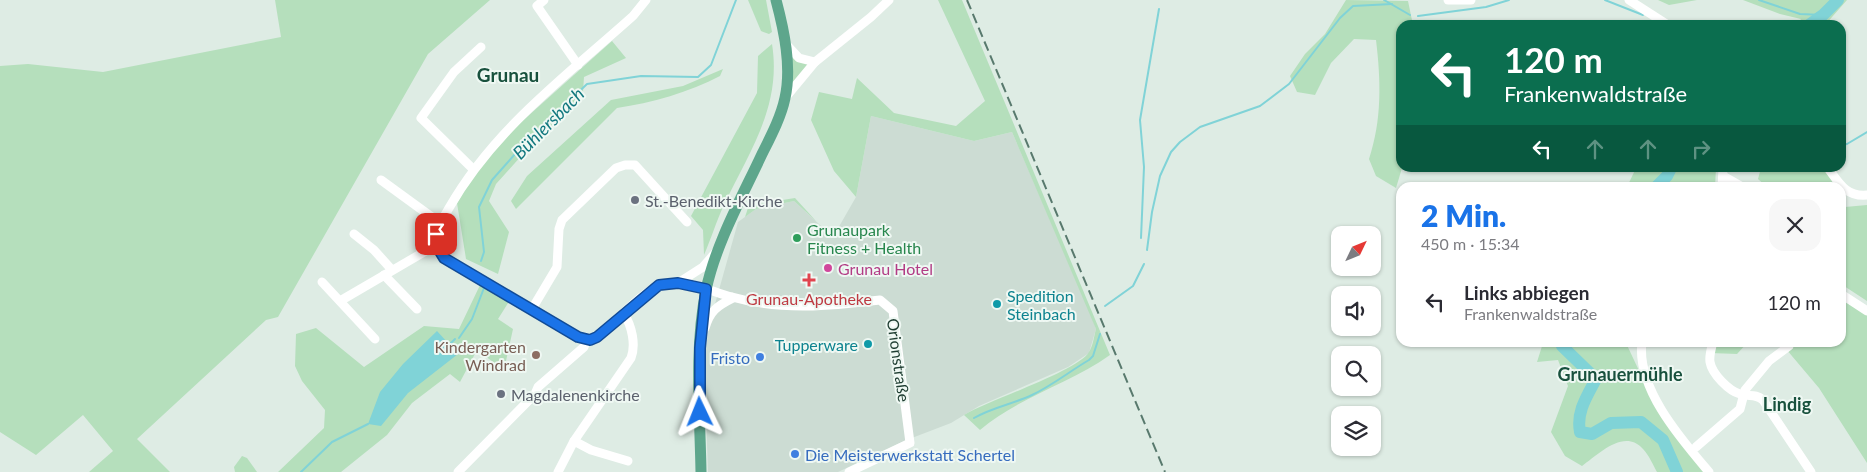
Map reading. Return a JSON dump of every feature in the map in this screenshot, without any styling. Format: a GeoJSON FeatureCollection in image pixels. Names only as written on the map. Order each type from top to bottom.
{"type":"FeatureCollection","features":[{"type":"Feature","properties":{"kind":"main road"},"geometry":{"type":"LineString","coordinates":[[701,472],[700,348],[706,289],[719,249],[776,126],[785,98],[787,69],[776,0]]}},
{"type":"Feature","properties":{"kind":"street"},"geometry":{"type":"LineString","coordinates":[[544,0],[537,6],[578,65]]}},
{"type":"Feature","properties":{"kind":"street"},"geometry":{"type":"LineString","coordinates":[[646,0],[633,16],[508,128],[473,169],[440,223],[436,234],[436,245],[444,258],[578,337],[587,339],[594,339],[659,285],[678,283],[703,267],[719,249]]}},
{"type":"Feature","properties":{"kind":"street"},"geometry":{"type":"LineString","coordinates":[[785,98],[816,62],[871,18],[889,0]]}},
{"type":"Feature","properties":{"kind":"street"},"geometry":{"type":"LineString","coordinates":[[1451,1],[1471,0]]}},
{"type":"Feature","properties":{"kind":"street"},"geometry":{"type":"LineString","coordinates":[[1629,0],[1660,20]]}},
{"type":"Feature","properties":{"kind":"street"},"geometry":{"type":"LineString","coordinates":[[784,42],[800,58],[816,62]]}},
{"type":"Feature","properties":{"kind":"street"},"geometry":{"type":"LineString","coordinates":[[473,169],[421,118],[454,72],[481,47]]}},
{"type":"Feature","properties":{"kind":"street"},"geometry":{"type":"LineString","coordinates":[[532,309],[557,268],[559,229],[562,220],[616,168],[626,164],[635,165],[687,222]]}},
{"type":"Feature","properties":{"kind":"street"},"geometry":{"type":"LineString","coordinates":[[1723,172],[1736,182]]}},
{"type":"Feature","properties":{"kind":"street"},"geometry":{"type":"LineString","coordinates":[[381,180],[440,223]]}},
{"type":"Feature","properties":{"kind":"street"},"geometry":{"type":"LineString","coordinates":[[1846,192],[1855,196],[1867,195]]}},
{"type":"Feature","properties":{"kind":"street"},"geometry":{"type":"LineString","coordinates":[[354,234],[374,250],[388,273],[417,309]]}},
{"type":"Feature","properties":{"kind":"street"},"geometry":{"type":"LineString","coordinates":[[340,301],[436,245]]}},
{"type":"Feature","properties":{"kind":"street"},"geometry":{"type":"LineString","coordinates":[[322,282],[375,339]]}},
{"type":"Feature","properties":{"kind":"street","name":"Orionstraße"},"geometry":{"type":"LineString","coordinates":[[678,283],[706,289],[733,298],[775,305],[827,306],[880,300],[893,311],[910,443],[849,472]]}},
{"type":"Feature","properties":{"kind":"street"},"geometry":{"type":"LineString","coordinates":[[1846,297],[1867,311]]}},
{"type":"Feature","properties":{"kind":"street"},"geometry":{"type":"LineString","coordinates":[[700,348],[709,314],[716,306],[733,298]]}},
{"type":"Feature","properties":{"kind":"street"},"geometry":{"type":"LineString","coordinates":[[558,472],[574,442],[634,350],[624,314]]}},
{"type":"Feature","properties":{"kind":"street"},"geometry":{"type":"LineString","coordinates":[[458,472],[536,394],[543,382],[554,372],[560,370],[584,347],[587,339]]}},
{"type":"Feature","properties":{"kind":"street"},"geometry":{"type":"LineString","coordinates":[[1642,347],[1643,371],[1650,388],[1676,430],[1709,472]]}},
{"type":"Feature","properties":{"kind":"street"},"geometry":{"type":"LineString","coordinates":[[1712,347],[1710,364],[1726,384],[1742,395],[1754,394],[1762,400],[1811,472]]}},
{"type":"Feature","properties":{"kind":"street"},"geometry":{"type":"LineString","coordinates":[[1696,447],[1740,409],[1742,395],[1769,361],[1788,347]]}},
{"type":"Feature","properties":{"kind":"street"},"geometry":{"type":"LineString","coordinates":[[574,442],[591,450],[628,461]]}},
{"type":"Feature","properties":{"kind":"shaded area"},"geometry":{"type":"Polygon","coordinates":[[[871,116],[974,141],[1012,132],[1092,317],[1096,329],[1089,353],[1068,367],[979,406],[951,423],[904,441],[838,472],[708,472],[704,359],[710,322],[738,222],[756,209],[794,201],[833,237],[856,197],[871,116]]]}},
{"type":"Feature","properties":{"kind":"green space"},"geometry":{"type":"Polygon","coordinates":[[[275,0],[490,0],[428,54],[278,317],[266,320],[137,439],[170,472],[89,472],[113,451],[83,415],[36,455],[0,432],[0,66],[28,64],[103,72],[281,37],[275,0]]]}},
{"type":"Feature","properties":{"kind":"green space"},"geometry":{"type":"Polygon","coordinates":[[[748,0],[766,0],[772,32],[769,34],[761,31],[748,0]]]}},
{"type":"Feature","properties":{"kind":"green space"},"geometry":{"type":"Polygon","coordinates":[[[938,0],[962,0],[1110,355],[1078,374],[1011,408],[980,430],[964,415],[1051,376],[1081,360],[1090,350],[1096,329],[1012,132],[974,141],[871,116],[856,197],[834,171],[811,120],[819,92],[852,99],[857,78],[894,113],[956,126],[985,101],[938,0]]]}},
{"type":"Feature","properties":{"kind":"green space"},"geometry":{"type":"Polygon","coordinates":[[[1346,0],[1408,1],[1412,20],[1396,20],[1396,172],[1401,172],[1398,182],[1396,182],[1396,188],[1376,176],[1369,159],[1376,130],[1379,100],[1376,40],[1354,39],[1331,63],[1315,95],[1297,92],[1290,76],[1305,54],[1325,34],[1346,0]]]}},
{"type":"Feature","properties":{"kind":"green space"},"geometry":{"type":"Polygon","coordinates":[[[1658,0],[1697,0],[1669,5],[1658,0]]]}},
{"type":"Feature","properties":{"kind":"green space"},"geometry":{"type":"Polygon","coordinates":[[[1743,0],[1847,0],[1829,20],[1800,20],[1743,0]]]}},
{"type":"Feature","properties":{"kind":"green space"},"geometry":{"type":"Polygon","coordinates":[[[612,41],[626,58],[584,77],[583,92],[539,143],[523,154],[496,184],[489,201],[509,232],[498,274],[466,259],[457,203],[476,170],[509,133],[612,41]]]}},
{"type":"Feature","properties":{"kind":"green space"},"geometry":{"type":"Polygon","coordinates":[[[772,44],[774,67],[768,108],[753,147],[718,218],[704,255],[703,230],[691,216],[757,93],[758,56],[772,44]]]}},
{"type":"Feature","properties":{"kind":"green space"},"geometry":{"type":"Polygon","coordinates":[[[792,51],[812,63],[791,85],[792,51]]]}},
{"type":"Feature","properties":{"kind":"green space"},"geometry":{"type":"Polygon","coordinates":[[[723,69],[720,76],[683,92],[657,100],[617,108],[516,209],[511,201],[527,176],[611,100],[683,86],[723,69]]]}},
{"type":"Feature","properties":{"kind":"green space"},"geometry":{"type":"Polygon","coordinates":[[[1634,172],[1716,172],[1715,182],[1629,182],[1634,172]]]}},
{"type":"Feature","properties":{"kind":"green space"},"geometry":{"type":"Polygon","coordinates":[[[1760,172],[1828,172],[1833,182],[1761,182],[1758,179],[1760,172]]]}},
{"type":"Feature","properties":{"kind":"green space"},"geometry":{"type":"Polygon","coordinates":[[[795,198],[816,221],[794,201],[756,209],[745,217],[751,199],[757,204],[795,198]]]}},
{"type":"Feature","properties":{"kind":"green space"},"geometry":{"type":"Polygon","coordinates":[[[1867,205],[1867,301],[1846,287],[1846,207],[1867,205]]]}},
{"type":"Feature","properties":{"kind":"green space"},"geometry":{"type":"Polygon","coordinates":[[[481,283],[510,300],[498,319],[513,329],[504,370],[477,350],[460,382],[450,374],[412,403],[387,435],[341,472],[278,472],[324,428],[325,410],[302,381],[295,366],[296,334],[316,328],[364,367],[424,326],[459,329],[481,283]]]}},
{"type":"Feature","properties":{"kind":"green space"},"geometry":{"type":"Polygon","coordinates":[[[1846,301],[1867,315],[1867,463],[1819,388],[1784,347],[1846,347],[1846,301]]]}},
{"type":"Feature","properties":{"kind":"green space"},"geometry":{"type":"Polygon","coordinates":[[[1542,347],[1628,347],[1641,375],[1704,472],[1657,472],[1643,449],[1636,443],[1628,441],[1612,445],[1582,466],[1565,456],[1551,432],[1568,386],[1558,360],[1537,362],[1542,347]]]}},
{"type":"Feature","properties":{"kind":"green space"},"geometry":{"type":"Polygon","coordinates":[[[1712,347],[1743,347],[1737,354],[1710,353],[1712,347]]]}},
{"type":"Feature","properties":{"kind":"green space"},"geometry":{"type":"Polygon","coordinates":[[[242,456],[247,458],[257,472],[235,472],[234,467],[242,456]]]}},
{"type":"Feature","properties":{"kind":"water"},"geometry":{"type":"Polygon","coordinates":[[[437,331],[458,354],[408,393],[381,426],[368,424],[380,392],[403,364],[437,331]]]}},
{"type":"Feature","properties":{"kind":"waterway","name":"Bühlersbach"},"geometry":{"type":"LineString","coordinates":[[481,261],[484,252],[479,207],[492,180],[523,145],[587,84],[641,76],[698,77],[711,65],[736,0]]}},
{"type":"Feature","properties":{"kind":"waterway","name":"Bühlersbach"},"geometry":{"type":"LineString","coordinates":[[1384,0],[1410,15]]}},
{"type":"Feature","properties":{"kind":"waterway","name":"Bühlersbach"},"geometry":{"type":"LineString","coordinates":[[1418,16],[1486,7],[1509,0]]}},
{"type":"Feature","properties":{"kind":"waterway","name":"Bühlersbach"},"geometry":{"type":"LineString","coordinates":[[1605,0],[1643,15]]}},
{"type":"Feature","properties":{"kind":"waterway","name":"Bühlersbach"},"geometry":{"type":"LineString","coordinates":[[1759,0],[1800,14],[1823,15]]}},
{"type":"Feature","properties":{"kind":"waterway","name":"Bühlersbach"},"geometry":{"type":"LineString","coordinates":[[1816,20],[1838,0]]}},
{"type":"Feature","properties":{"kind":"waterway"},"geometry":{"type":"LineString","coordinates":[[1147,250],[1152,212],[1160,176],[1171,152],[1180,142],[1200,127],[1260,106],[1289,84],[1340,18],[1353,6],[1392,4]]}},
{"type":"Feature","properties":{"kind":"waterway"},"geometry":{"type":"LineString","coordinates":[[1141,238],[1144,167],[1140,120],[1159,9]]}},
{"type":"Feature","properties":{"kind":"waterway"},"geometry":{"type":"LineString","coordinates":[[1846,144],[1867,132]]}},
{"type":"Feature","properties":{"kind":"waterway"},"geometry":{"type":"LineString","coordinates":[[1661,182],[1669,172]]}},
{"type":"Feature","properties":{"kind":"waterway"},"geometry":{"type":"LineString","coordinates":[[1105,306],[1133,286],[1144,264]]}},
{"type":"Feature","properties":{"kind":"waterway","name":"Bühlersbach"},"geometry":{"type":"LineString","coordinates":[[459,338],[472,319],[484,288]]}},
{"type":"Feature","properties":{"kind":"waterway"},"geometry":{"type":"LineString","coordinates":[[974,418],[1032,395],[1089,360],[1093,356],[1100,334]]}},
{"type":"Feature","properties":{"kind":"waterway","name":"Bühlersbach"},"geometry":{"type":"LineString","coordinates":[[450,344],[455,339]]}},
{"type":"Feature","properties":{"kind":"waterway"},"geometry":{"type":"LineString","coordinates":[[1563,347],[1596,379],[1581,411],[1580,432],[1592,434],[1611,423],[1641,422],[1663,440],[1677,472]]}},
{"type":"Feature","properties":{"kind":"waterway","name":"Bühlersbach"},"geometry":{"type":"LineString","coordinates":[[301,472],[332,442],[368,424]]}},
{"type":"Feature","properties":{"kind":"railway"},"geometry":{"type":"LineString","coordinates":[[967,0],[1165,472]]}},
{"type":"Feature","properties":{"kind":"place","name":"St.-Benedikt-Kirche"},"geometry":{"type":"Point","coordinates":[635,200]}},
{"type":"Feature","properties":{"kind":"place","name":"Grunaupark Fitness + Health"},"geometry":{"type":"Point","coordinates":[797,238]}},
{"type":"Feature","properties":{"kind":"place","name":"Grunau Hotel"},"geometry":{"type":"Point","coordinates":[828,268]}},
{"type":"Feature","properties":{"kind":"place","name":"Grunau-Apotheke"},"geometry":{"type":"Point","coordinates":[809,280]}},
{"type":"Feature","properties":{"kind":"place","name":"Spedition Steinbach"},"geometry":{"type":"Point","coordinates":[997,304]}},
{"type":"Feature","properties":{"kind":"place","name":"Tupperware"},"geometry":{"type":"Point","coordinates":[868,344]}},
{"type":"Feature","properties":{"kind":"place","name":"Kindergarten Windrad"},"geometry":{"type":"Point","coordinates":[536,355]}},
{"type":"Feature","properties":{"kind":"place","name":"Fristo"},"geometry":{"type":"Point","coordinates":[760,357]}},
{"type":"Feature","properties":{"kind":"place","name":"Magdalenenkirche"},"geometry":{"type":"Point","coordinates":[501,394]}},
{"type":"Feature","properties":{"kind":"place","name":"Die Meisterwerkstatt Schertel"},"geometry":{"type":"Point","coordinates":[795,454]}},
{"type":"Feature","properties":{"kind":"district","name":"Grunau"},"geometry":{"type":"Point","coordinates":[508,74]}},
{"type":"Feature","properties":{"kind":"district","name":"Grunauermühle"},"geometry":{"type":"Point","coordinates":[1620,374]}},
{"type":"Feature","properties":{"kind":"district","name":"Lindig"},"geometry":{"type":"Point","coordinates":[1787,404]}},
{"type":"Feature","properties":{"kind":"route"},"geometry":{"type":"LineString","coordinates":[[436,234],[436,245],[444,258],[578,337],[590,340],[597,337],[650,290],[659,285],[678,283],[706,289],[701,323],[700,412]]}}]}
